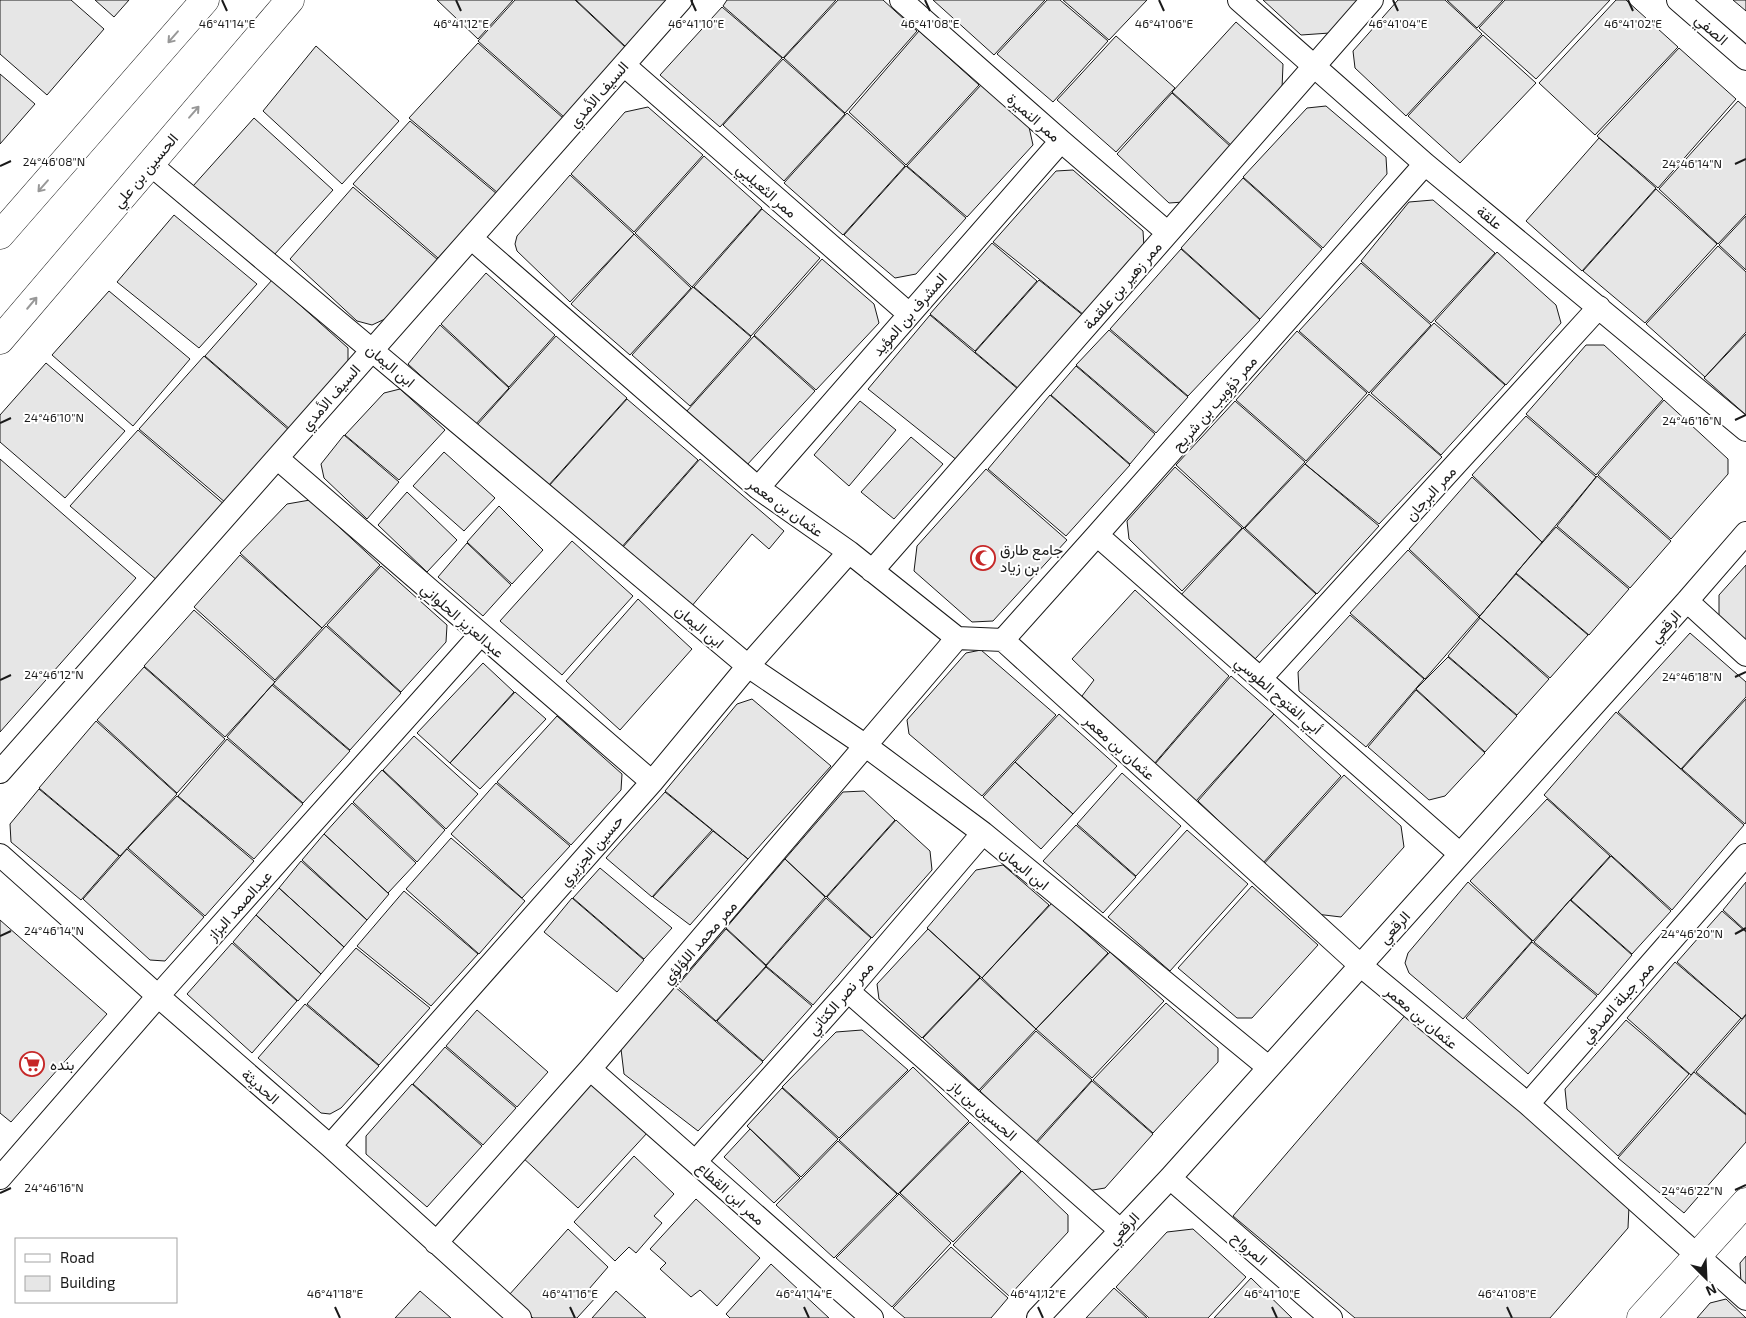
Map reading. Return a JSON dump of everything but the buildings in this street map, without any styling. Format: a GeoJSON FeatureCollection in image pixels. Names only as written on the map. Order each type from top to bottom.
{"type":"FeatureCollection","features":[{"type":"Feature","properties":{"kind":"street"},"geometry":{"type":"LineString","coordinates":[[0,236],[205,0]]}},
{"type":"Feature","properties":{"kind":"street","name":"الحسين بن علي"},"geometry":{"type":"LineString","coordinates":[[0,340],[290,0]]}},
{"type":"Feature","properties":{"kind":"street","name":"السيف الأمدي"},"geometry":{"type":"LineString","coordinates":[[0,772],[681,0]]}},
{"type":"Feature","properties":{"kind":"street","name":"ممر النميرة"},"geometry":{"type":"LineString","coordinates":[[901,0],[1168,232]]}},
{"type":"Feature","properties":{"kind":"street","name":"علقة"},"geometry":{"type":"LineString","coordinates":[[1238,0],[1425,164],[1746,430]]}},
{"type":"Feature","properties":{"kind":"street","name":"ممر زهير بن علقمة"},"geometry":{"type":"LineString","coordinates":[[872,571],[1372,0]]}},
{"type":"Feature","properties":{"kind":"street","name":"الصفي"},"geometry":{"type":"LineString","coordinates":[[1678,0],[1746,59]]}},
{"type":"Feature","properties":{"kind":"street","name":"ممر الثعيلبي"},"geometry":{"type":"LineString","coordinates":[[624,65],[909,314]]}},
{"type":"Feature","properties":{"kind":"street","name":"المشرف بن المؤيد"},"geometry":{"type":"LineString","coordinates":[[758,488],[1061,141]]}},
{"type":"Feature","properties":{"kind":"street","name":"ابن اليمان"},"geometry":{"type":"LineString","coordinates":[[150,164],[748,666],[866,746],[983,833],[1268,1067]]}},
{"type":"Feature","properties":{"kind":"street","name":"ممر ذؤويب بن شريح"},"geometry":{"type":"LineString","coordinates":[[1003,640],[1425,164]]}},
{"type":"Feature","properties":{"kind":"street","name":"عثمان بن معمر"},"geometry":{"type":"LineString","coordinates":[[471,238],[758,488],[848,552],[957,638]]}},
{"type":"Feature","properties":{"kind":"street","name":"ممر البرجان"},"geometry":{"type":"LineString","coordinates":[[1261,678],[1599,307]]}},
{"type":"Feature","properties":{"kind":"street","name":"عبدالعزيز الحلواني"},"geometry":{"type":"LineString","coordinates":[[277,458],[652,782]]}},
{"type":"Feature","properties":{"kind":"street","name":"الرقعي"},"geometry":{"type":"LineString","coordinates":[[1038,1318],[1170,1178],[1688,601],[1746,533]]}},
{"type":"Feature","properties":{"kind":"street","name":"أبي الفتوح الطوسي"},"geometry":{"type":"LineString","coordinates":[[1098,535],[1460,854]]}},
{"type":"Feature","properties":{"kind":"street","name":"حسين الجزيري"},"geometry":{"type":"LineString","coordinates":[[330,1146],[652,782],[748,666],[848,552]]}},
{"type":"Feature","properties":{"kind":"street"},"geometry":{"type":"LineString","coordinates":[[1688,601],[1746,655]]}},
{"type":"Feature","properties":{"kind":"street","name":"عبدالصمد البزاز"},"geometry":{"type":"LineString","coordinates":[[0,1178],[158,996],[480,635]]}},
{"type":"Feature","properties":{"kind":"street"},"geometry":{"type":"LineString","coordinates":[[957,638],[1003,640]]}},
{"type":"Feature","properties":{"kind":"street","name":"ممر محمد اللؤلؤي"},"geometry":{"type":"LineString","coordinates":[[436,1243],[590,1069],[957,638]]}},
{"type":"Feature","properties":{"kind":"street","name":"عثمان بن معمر"},"geometry":{"type":"LineString","coordinates":[[1003,640],[1360,965],[1528,1104],[1746,1299]]}},
{"type":"Feature","properties":{"kind":"street","name":"ممر نصر الكتاني"},"geometry":{"type":"LineString","coordinates":[[696,1161],[848,991],[983,833]]}},
{"type":"Feature","properties":{"kind":"street","name":"الحديثة"},"geometry":{"type":"LineString","coordinates":[[0,855],[330,1146],[520,1318]]}},
{"type":"Feature","properties":{"kind":"street","name":"ممر جبلة الصدفي"},"geometry":{"type":"LineString","coordinates":[[1528,1104],[1746,855]]}},
{"type":"Feature","properties":{"kind":"street","name":"الحسين بن باز"},"geometry":{"type":"LineString","coordinates":[[848,991],[1120,1230]]}},
{"type":"Feature","properties":{"kind":"street","name":"ممر ابن القطاع"},"geometry":{"type":"LineString","coordinates":[[590,1069],[872,1318]]}},
{"type":"Feature","properties":{"kind":"street","name":"المرواح"},"geometry":{"type":"LineString","coordinates":[[1170,1178],[1331,1318]]}},
{"type":"Feature","properties":{"kind":"street"},"geometry":{"type":"LineString","coordinates":[[1641,1318],[1746,1202]]}},
{"type":"Feature","properties":{"kind":"place","name":"جامع طارق بن زياد"},"geometry":{"type":"Point","coordinates":[983,558]}},
{"type":"Feature","properties":{"kind":"place","name":"بنده"},"geometry":{"type":"Point","coordinates":[32,1064]}}]}
